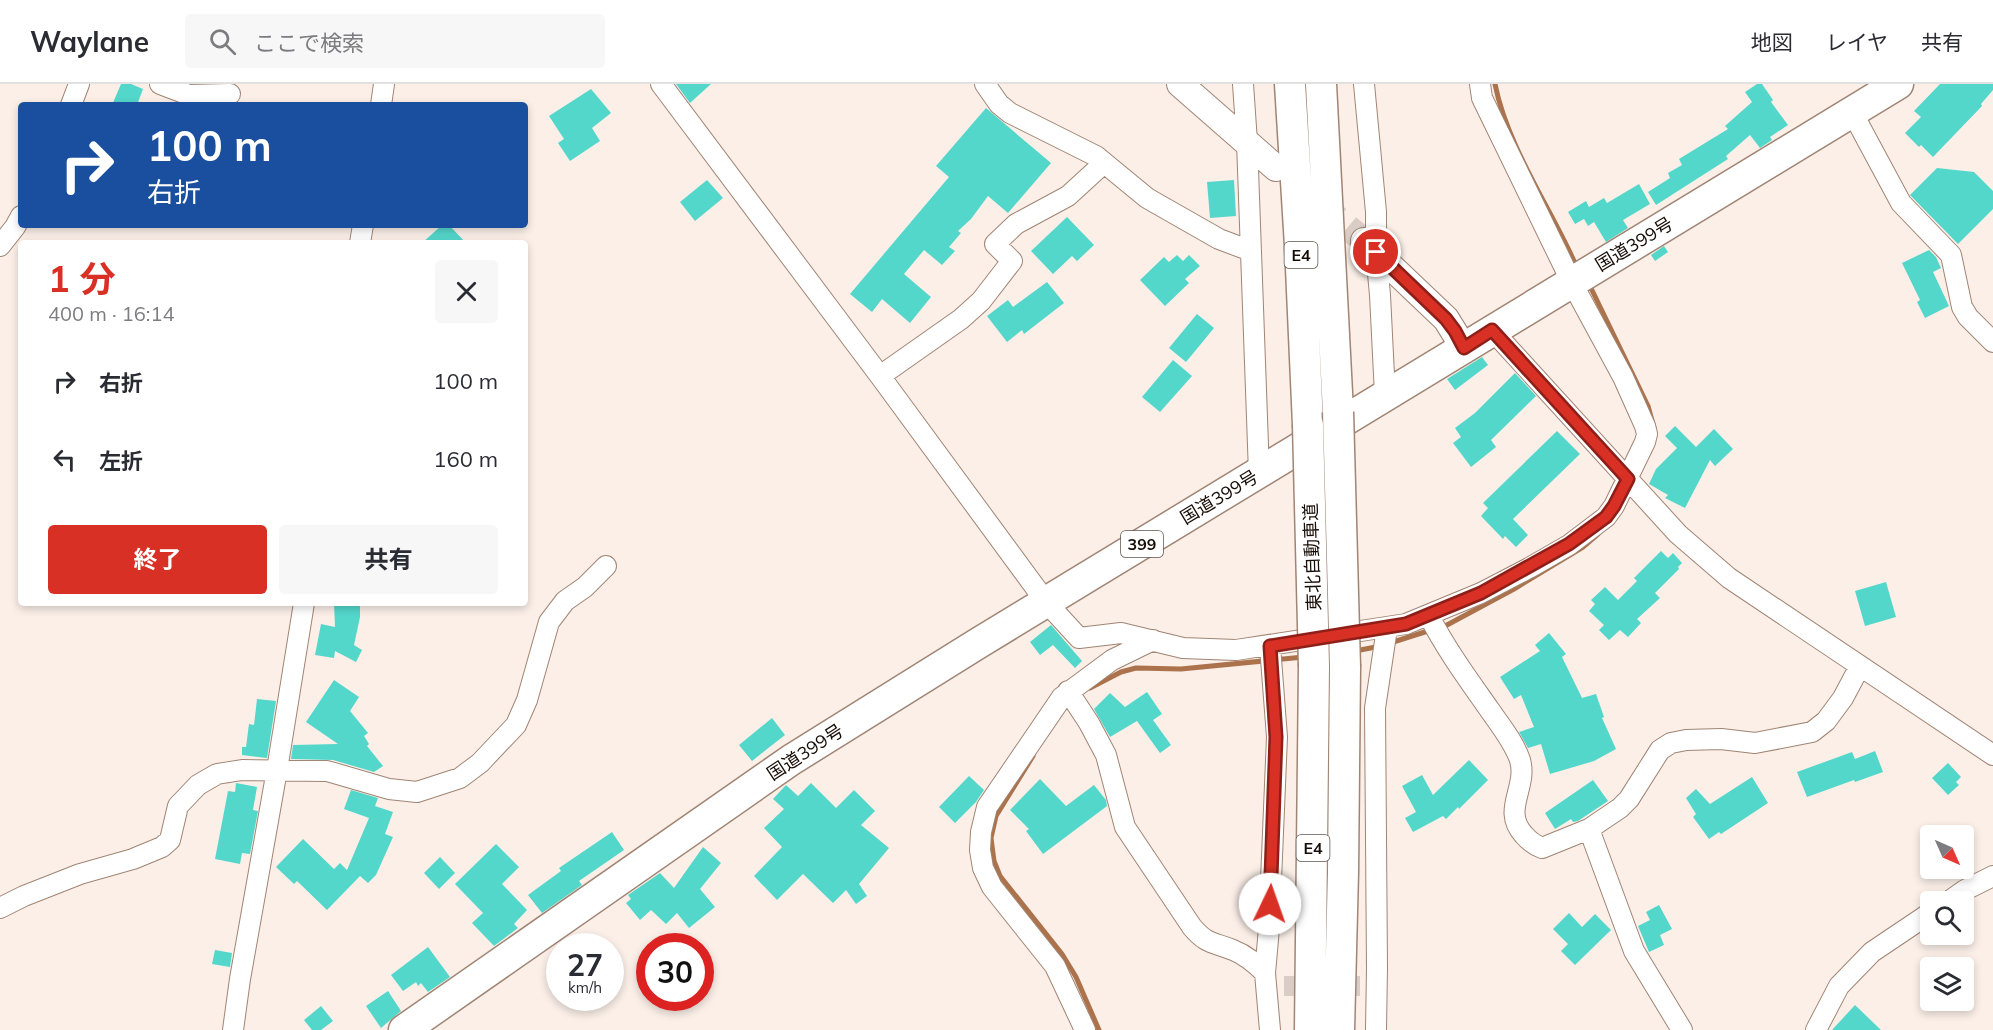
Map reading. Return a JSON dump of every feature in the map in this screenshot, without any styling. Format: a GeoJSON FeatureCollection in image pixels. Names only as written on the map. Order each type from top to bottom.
{"type":"FeatureCollection","features":[{"type":"Feature","properties":{"kind":"highway","name":"東北自動車道"},"geometry":{"type":"LineString","coordinates":[[1290,84],[1308,425],[1314,666],[1310,1030]]}},
{"type":"Feature","properties":{"kind":"highway","name":"東北自動車道"},"geometry":{"type":"LineString","coordinates":[[1321,84],[1338,412],[1345,667],[1339,1030]]}},
{"type":"Feature","properties":{"kind":"highway","name":"国道399号"},"geometry":{"type":"LineString","coordinates":[[404,1030],[791,760],[1046,602],[1852,112],[1885,87]]}},
{"type":"Feature","properties":{"kind":"main road"},"geometry":{"type":"LineString","coordinates":[[1180,84],[1276,168]]}},
{"type":"Feature","properties":{"kind":"main road"},"geometry":{"type":"LineString","coordinates":[[1370,247],[1446,319],[1464,348]]}},
{"type":"Feature","properties":{"kind":"street"},"geometry":{"type":"LineString","coordinates":[[72,102],[80,84]]}},
{"type":"Feature","properties":{"kind":"street"},"geometry":{"type":"LineString","coordinates":[[160,84],[189,95],[230,94]]}},
{"type":"Feature","properties":{"kind":"street"},"geometry":{"type":"LineString","coordinates":[[661,84],[1046,602],[1079,638],[1121,633],[1183,648],[1236,650],[1270,655],[1385,639],[1406,624],[1433,624],[1481,593],[1569,544],[1606,517],[1634,486],[1647,434],[1645,426],[1623,377],[1572,282],[1482,98],[1480,84]]}},
{"type":"Feature","properties":{"kind":"street"},"geometry":{"type":"LineString","coordinates":[[985,84],[999,104],[1010,112],[1082,148],[1147,198],[1219,239],[1251,251]]}},
{"type":"Feature","properties":{"kind":"street"},"geometry":{"type":"LineString","coordinates":[[1243,84],[1259,473]]}},
{"type":"Feature","properties":{"kind":"street"},"geometry":{"type":"LineString","coordinates":[[1364,84],[1376,212],[1370,247],[1380,295],[1385,396]]}},
{"type":"Feature","properties":{"kind":"street"},"geometry":{"type":"LineString","coordinates":[[1852,112],[1901,203],[1951,255],[1962,307],[1968,317],[1993,342]]}},
{"type":"Feature","properties":{"kind":"street"},"geometry":{"type":"LineString","coordinates":[[880,376],[981,302],[1012,261],[995,244],[1016,224],[1068,196],[1104,163]]}},
{"type":"Feature","properties":{"kind":"street"},"geometry":{"type":"LineString","coordinates":[[0,246],[18,222]]}},
{"type":"Feature","properties":{"kind":"street"},"geometry":{"type":"LineString","coordinates":[[1492,330],[1678,534],[1729,578],[1993,755]]}},
{"type":"Feature","properties":{"kind":"street"},"geometry":{"type":"LineString","coordinates":[[0,909],[24,896],[80,874],[133,859],[162,847],[170,840],[178,806],[198,785],[217,774],[242,770],[327,771],[388,789],[417,792],[460,778],[480,763],[516,725],[527,700],[549,622],[565,601],[585,587],[606,566]]}},
{"type":"Feature","properties":{"kind":"street"},"geometry":{"type":"LineString","coordinates":[[233,1030],[304,606]]}},
{"type":"Feature","properties":{"kind":"street"},"geometry":{"type":"LineString","coordinates":[[1433,624],[1509,739],[1520,761],[1521,775],[1514,809],[1514,821],[1535,845],[1542,848],[1589,828],[1620,808],[1629,799],[1660,750],[1671,743],[1721,739],[1755,743],[1812,732],[1826,721],[1843,698],[1860,666]]}},
{"type":"Feature","properties":{"kind":"street"},"geometry":{"type":"LineString","coordinates":[[1376,1030],[1368,985],[1375,708],[1385,639]]}},
{"type":"Feature","properties":{"kind":"street"},"geometry":{"type":"LineString","coordinates":[[1085,1030],[1055,966],[992,886],[983,868],[981,832],[987,807],[1052,710],[1073,698],[1112,660],[1153,640]]}},
{"type":"Feature","properties":{"kind":"street"},"geometry":{"type":"LineString","coordinates":[[1270,655],[1276,737],[1269,928],[1272,982],[1270,1030]]}},
{"type":"Feature","properties":{"kind":"street"},"geometry":{"type":"LineString","coordinates":[[1073,698],[1106,755],[1125,827],[1192,927],[1202,939],[1250,958],[1272,982]]}},
{"type":"Feature","properties":{"kind":"street"},"geometry":{"type":"LineString","coordinates":[[1589,828],[1634,951],[1682,1030]]}},
{"type":"Feature","properties":{"kind":"street"},"geometry":{"type":"LineString","coordinates":[[1967,891],[1993,876]]}},
{"type":"Feature","properties":{"kind":"street"},"geometry":{"type":"LineString","coordinates":[[1816,1030],[1839,986],[1847,977],[1872,951],[1920,920]]}},
{"type":"Feature","properties":{"kind":"building"},"geometry":{"type":"Polygon","coordinates":[[[121,84],[131,84],[143,89],[138,102],[113,102],[121,84]]]}},
{"type":"Feature","properties":{"kind":"building"},"geometry":{"type":"Polygon","coordinates":[[[676,84],[711,84],[690,103],[676,84]]]}},
{"type":"Feature","properties":{"kind":"building"},"geometry":{"type":"Polygon","coordinates":[[[1757,84],[1762,84],[1773,100],[1771,102],[1788,125],[1770,137],[1772,140],[1760,148],[1750,135],[1726,156],[1728,159],[1656,205],[1648,192],[1670,178],[1668,173],[1682,165],[1679,159],[1728,129],[1725,126],[1752,102],[1745,92],[1757,84]]]}},
{"type":"Feature","properties":{"kind":"building"},"geometry":{"type":"Polygon","coordinates":[[[1940,84],[1993,84],[1993,90],[1981,104],[1982,106],[1933,157],[1905,133],[1921,117],[1914,111],[1940,84]]]}},
{"type":"Feature","properties":{"kind":"building"},"geometry":{"type":"Polygon","coordinates":[[[591,89],[611,113],[592,128],[600,141],[570,161],[558,143],[564,139],[549,116],[591,89]]]}},
{"type":"Feature","properties":{"kind":"building"},"geometry":{"type":"Polygon","coordinates":[[[986,108],[1051,163],[1008,213],[988,196],[971,219],[958,231],[961,233],[949,247],[955,251],[942,265],[924,250],[904,274],[931,297],[910,323],[882,299],[872,312],[850,294],[949,177],[936,166],[986,108]]]}},
{"type":"Feature","properties":{"kind":"building"},"geometry":{"type":"Polygon","coordinates":[[[1937,168],[1974,172],[1993,191],[1993,209],[1958,244],[1910,195],[1937,168]]]}},
{"type":"Feature","properties":{"kind":"building"},"geometry":{"type":"Polygon","coordinates":[[[707,180],[723,198],[695,221],[680,202],[707,180]]]}},
{"type":"Feature","properties":{"kind":"building"},"geometry":{"type":"Polygon","coordinates":[[[1234,180],[1236,216],[1210,218],[1207,182],[1234,180]]]}},
{"type":"Feature","properties":{"kind":"building"},"geometry":{"type":"Polygon","coordinates":[[[1639,184],[1650,204],[1623,220],[1628,228],[1606,242],[1594,222],[1588,226],[1584,219],[1575,224],[1568,212],[1586,201],[1589,207],[1604,198],[1607,203],[1639,184]]]}},
{"type":"Feature","properties":{"kind":"building"},"geometry":{"type":"Polygon","coordinates":[[[1067,217],[1094,245],[1077,261],[1072,256],[1053,274],[1031,251],[1067,217]]]}},
{"type":"Feature","properties":{"kind":"building"},"geometry":{"type":"Polygon","coordinates":[[[439,228],[452,228],[463,240],[425,240],[439,228]]]}},
{"type":"Feature","properties":{"kind":"building"},"geometry":{"type":"Polygon","coordinates":[[[1664,246],[1668,252],[1655,261],[1651,255],[1664,246]]]}},
{"type":"Feature","properties":{"kind":"building"},"geometry":{"type":"Polygon","coordinates":[[[1929,250],[1936,257],[1941,268],[1933,272],[1949,306],[1925,318],[1917,302],[1920,300],[1902,263],[1929,250]]]}},
{"type":"Feature","properties":{"kind":"building"},"geometry":{"type":"Polygon","coordinates":[[[1177,255],[1183,261],[1189,255],[1200,266],[1185,279],[1189,283],[1165,306],[1140,280],[1164,257],[1169,262],[1177,255]]]}},
{"type":"Feature","properties":{"kind":"building"},"geometry":{"type":"Polygon","coordinates":[[[1047,282],[1064,303],[1024,334],[1022,330],[1007,342],[987,316],[1008,300],[1013,307],[1047,282]]]}},
{"type":"Feature","properties":{"kind":"building"},"geometry":{"type":"Polygon","coordinates":[[[1197,314],[1214,328],[1186,362],[1169,348],[1197,314]]]}},
{"type":"Feature","properties":{"kind":"building"},"geometry":{"type":"Polygon","coordinates":[[[1482,357],[1488,365],[1455,390],[1447,379],[1482,357]]]}},
{"type":"Feature","properties":{"kind":"building"},"geometry":{"type":"Polygon","coordinates":[[[1173,360],[1192,376],[1160,412],[1142,397],[1173,360]]]}},
{"type":"Feature","properties":{"kind":"building"},"geometry":{"type":"Polygon","coordinates":[[[1515,373],[1536,396],[1491,440],[1496,447],[1471,467],[1453,443],[1461,437],[1455,428],[1475,413],[1515,373]]]}},
{"type":"Feature","properties":{"kind":"building"},"geometry":{"type":"Polygon","coordinates":[[[1675,426],[1696,447],[1714,429],[1733,449],[1715,466],[1710,460],[1685,508],[1665,498],[1668,495],[1649,484],[1656,469],[1677,448],[1665,436],[1675,426]]]}},
{"type":"Feature","properties":{"kind":"building"},"geometry":{"type":"Polygon","coordinates":[[[1557,431],[1580,454],[1513,519],[1528,535],[1516,547],[1505,536],[1503,539],[1481,516],[1488,508],[1483,503],[1557,431]]]}},
{"type":"Feature","properties":{"kind":"building"},"geometry":{"type":"Polygon","coordinates":[[[1661,551],[1668,558],[1673,553],[1682,563],[1679,569],[1655,593],[1660,598],[1637,619],[1641,623],[1628,637],[1620,630],[1609,640],[1599,630],[1604,625],[1589,611],[1595,604],[1591,600],[1605,587],[1618,600],[1637,581],[1634,578],[1661,551]]]}},
{"type":"Feature","properties":{"kind":"building"},"geometry":{"type":"Polygon","coordinates":[[[1886,582],[1896,617],[1865,626],[1855,591],[1886,582]]]}},
{"type":"Feature","properties":{"kind":"building"},"geometry":{"type":"Polygon","coordinates":[[[334,606],[360,606],[354,645],[362,650],[356,662],[335,651],[334,658],[315,655],[321,624],[335,627],[334,606]]]}},
{"type":"Feature","properties":{"kind":"building"},"geometry":{"type":"Polygon","coordinates":[[[1051,625],[1082,661],[1075,668],[1053,645],[1040,655],[1030,642],[1051,625]]]}},
{"type":"Feature","properties":{"kind":"building"},"geometry":{"type":"Polygon","coordinates":[[[1549,633],[1566,654],[1562,657],[1582,698],[1596,694],[1604,717],[1602,718],[1616,749],[1594,761],[1550,774],[1541,744],[1528,748],[1519,732],[1534,727],[1521,695],[1514,699],[1500,677],[1540,651],[1535,645],[1549,633]]]}},
{"type":"Feature","properties":{"kind":"building"},"geometry":{"type":"Polygon","coordinates":[[[334,680],[359,697],[350,711],[368,733],[364,736],[369,744],[367,746],[383,766],[374,772],[333,760],[291,759],[293,745],[338,744],[306,722],[334,680]]]}},
{"type":"Feature","properties":{"kind":"building"},"geometry":{"type":"Polygon","coordinates":[[[1147,692],[1162,714],[1153,720],[1171,745],[1160,753],[1137,721],[1110,737],[1094,709],[1110,693],[1125,707],[1147,692]]]}},
{"type":"Feature","properties":{"kind":"building"},"geometry":{"type":"Polygon","coordinates":[[[257,699],[276,701],[267,758],[242,755],[242,747],[246,747],[249,724],[254,725],[257,699]]]}},
{"type":"Feature","properties":{"kind":"building"},"geometry":{"type":"Polygon","coordinates":[[[772,718],[785,735],[752,761],[739,745],[772,718]]]}},
{"type":"Feature","properties":{"kind":"building"},"geometry":{"type":"Polygon","coordinates":[[[1875,751],[1883,772],[1807,797],[1797,772],[1852,752],[1855,759],[1875,751]]]}},
{"type":"Feature","properties":{"kind":"building"},"geometry":{"type":"Polygon","coordinates":[[[1469,760],[1488,780],[1446,819],[1443,816],[1413,832],[1405,818],[1416,812],[1402,786],[1422,775],[1433,795],[1469,760]]]}},
{"type":"Feature","properties":{"kind":"building"},"geometry":{"type":"Polygon","coordinates":[[[1948,763],[1961,777],[1956,782],[1959,785],[1948,795],[1932,778],[1948,763]]]}},
{"type":"Feature","properties":{"kind":"building"},"geometry":{"type":"Polygon","coordinates":[[[969,776],[984,790],[976,802],[955,823],[939,807],[969,776]]]}},
{"type":"Feature","properties":{"kind":"building"},"geometry":{"type":"Polygon","coordinates":[[[1752,777],[1768,803],[1721,834],[1719,832],[1709,839],[1693,817],[1696,814],[1686,798],[1696,789],[1710,804],[1752,777]]]}},
{"type":"Feature","properties":{"kind":"building"},"geometry":{"type":"Polygon","coordinates":[[[1040,779],[1066,806],[1094,785],[1106,800],[1107,806],[1043,854],[1026,831],[1029,829],[1010,810],[1040,779]]]}},
{"type":"Feature","properties":{"kind":"building"},"geometry":{"type":"Polygon","coordinates":[[[1593,780],[1608,801],[1578,821],[1573,822],[1571,819],[1555,829],[1545,813],[1593,780]]]}},
{"type":"Feature","properties":{"kind":"building"},"geometry":{"type":"Polygon","coordinates":[[[236,783],[257,787],[253,810],[258,811],[250,854],[242,853],[240,864],[215,859],[228,791],[235,792],[236,783]]]}},
{"type":"Feature","properties":{"kind":"building"},"geometry":{"type":"Polygon","coordinates":[[[811,783],[836,808],[854,790],[875,811],[861,825],[889,848],[859,884],[867,896],[856,904],[846,890],[833,903],[803,874],[777,900],[754,876],[782,847],[764,828],[784,809],[773,799],[786,785],[798,796],[811,783]]]}},
{"type":"Feature","properties":{"kind":"building"},"geometry":{"type":"Polygon","coordinates":[[[351,790],[378,798],[375,806],[393,812],[385,834],[393,837],[376,875],[368,883],[360,876],[327,910],[297,881],[294,884],[276,867],[303,839],[334,869],[340,863],[347,870],[369,818],[344,809],[351,790]]]}},
{"type":"Feature","properties":{"kind":"building"},"geometry":{"type":"Polygon","coordinates":[[[612,832],[624,850],[579,881],[582,885],[542,913],[528,895],[561,871],[559,868],[612,832]]]}},
{"type":"Feature","properties":{"kind":"building"},"geometry":{"type":"Polygon","coordinates":[[[496,844],[519,867],[502,884],[527,910],[514,924],[518,928],[494,946],[472,923],[483,913],[455,884],[496,844]]]}},
{"type":"Feature","properties":{"kind":"building"},"geometry":{"type":"Polygon","coordinates":[[[703,847],[721,863],[700,889],[715,907],[689,928],[677,913],[666,924],[651,910],[640,920],[626,903],[631,899],[628,895],[660,873],[674,888],[703,847]]]}},
{"type":"Feature","properties":{"kind":"building"},"geometry":{"type":"Polygon","coordinates":[[[440,857],[455,873],[439,889],[424,873],[440,857]]]}},
{"type":"Feature","properties":{"kind":"building"},"geometry":{"type":"Polygon","coordinates":[[[1659,905],[1672,929],[1660,935],[1664,945],[1649,952],[1638,926],[1650,920],[1646,912],[1659,905]]]}},
{"type":"Feature","properties":{"kind":"building"},"geometry":{"type":"Polygon","coordinates":[[[1569,913],[1582,927],[1595,914],[1611,930],[1575,965],[1561,951],[1568,944],[1553,929],[1569,913]]]}},
{"type":"Feature","properties":{"kind":"building"},"geometry":{"type":"Polygon","coordinates":[[[428,947],[450,977],[428,992],[421,983],[418,986],[416,982],[403,991],[391,975],[428,947]]]}},
{"type":"Feature","properties":{"kind":"building"},"geometry":{"type":"Polygon","coordinates":[[[215,950],[232,953],[230,967],[212,964],[215,950]]]}},
{"type":"Feature","properties":{"kind":"building"},"geometry":{"type":"Polygon","coordinates":[[[388,991],[401,1011],[381,1028],[366,1006],[388,991]]]}},
{"type":"Feature","properties":{"kind":"building"},"geometry":{"type":"Polygon","coordinates":[[[1855,1005],[1881,1030],[1832,1030],[1855,1005]]]}},
{"type":"Feature","properties":{"kind":"building"},"geometry":{"type":"Polygon","coordinates":[[[321,1006],[333,1021],[321,1030],[312,1030],[304,1020],[321,1006]]]}},
{"type":"Feature","properties":{"kind":"waterway"},"geometry":{"type":"LineString","coordinates":[[1495,84],[1518,152],[1574,261]]}},
{"type":"Feature","properties":{"kind":"waterway"},"geometry":{"type":"LineString","coordinates":[[1589,284],[1648,406],[1654,428]]}},
{"type":"Feature","properties":{"kind":"waterway"},"geometry":{"type":"LineString","coordinates":[[1390,643],[1447,625],[1514,589],[1583,547],[1598,534]]}},
{"type":"Feature","properties":{"kind":"waterway"},"geometry":{"type":"LineString","coordinates":[[1355,651],[1381,646]]}},
{"type":"Feature","properties":{"kind":"waterway"},"geometry":{"type":"LineString","coordinates":[[1090,688],[1121,672],[1136,668],[1181,669],[1304,657]]}},
{"type":"Feature","properties":{"kind":"waterway"},"geometry":{"type":"LineString","coordinates":[[1033,756],[996,816],[991,838],[994,861],[1000,876],[1062,954],[1076,977],[1099,1030]]}},
{"type":"Feature","properties":{"kind":"tunnel"},"geometry":{"type":"LineString","coordinates":[[1318,202],[1364,241]]}},
{"type":"Feature","properties":{"kind":"tunnel"},"geometry":{"type":"LineString","coordinates":[[1284,986],[1360,986]]}},
{"type":"Feature","properties":{"kind":"route"},"geometry":{"type":"LineString","coordinates":[[1270,904],[1276,737],[1270,646],[1406,624],[1481,593],[1569,544],[1606,517],[1628,479],[1492,330],[1464,348],[1446,319],[1376,252]]}}]}
